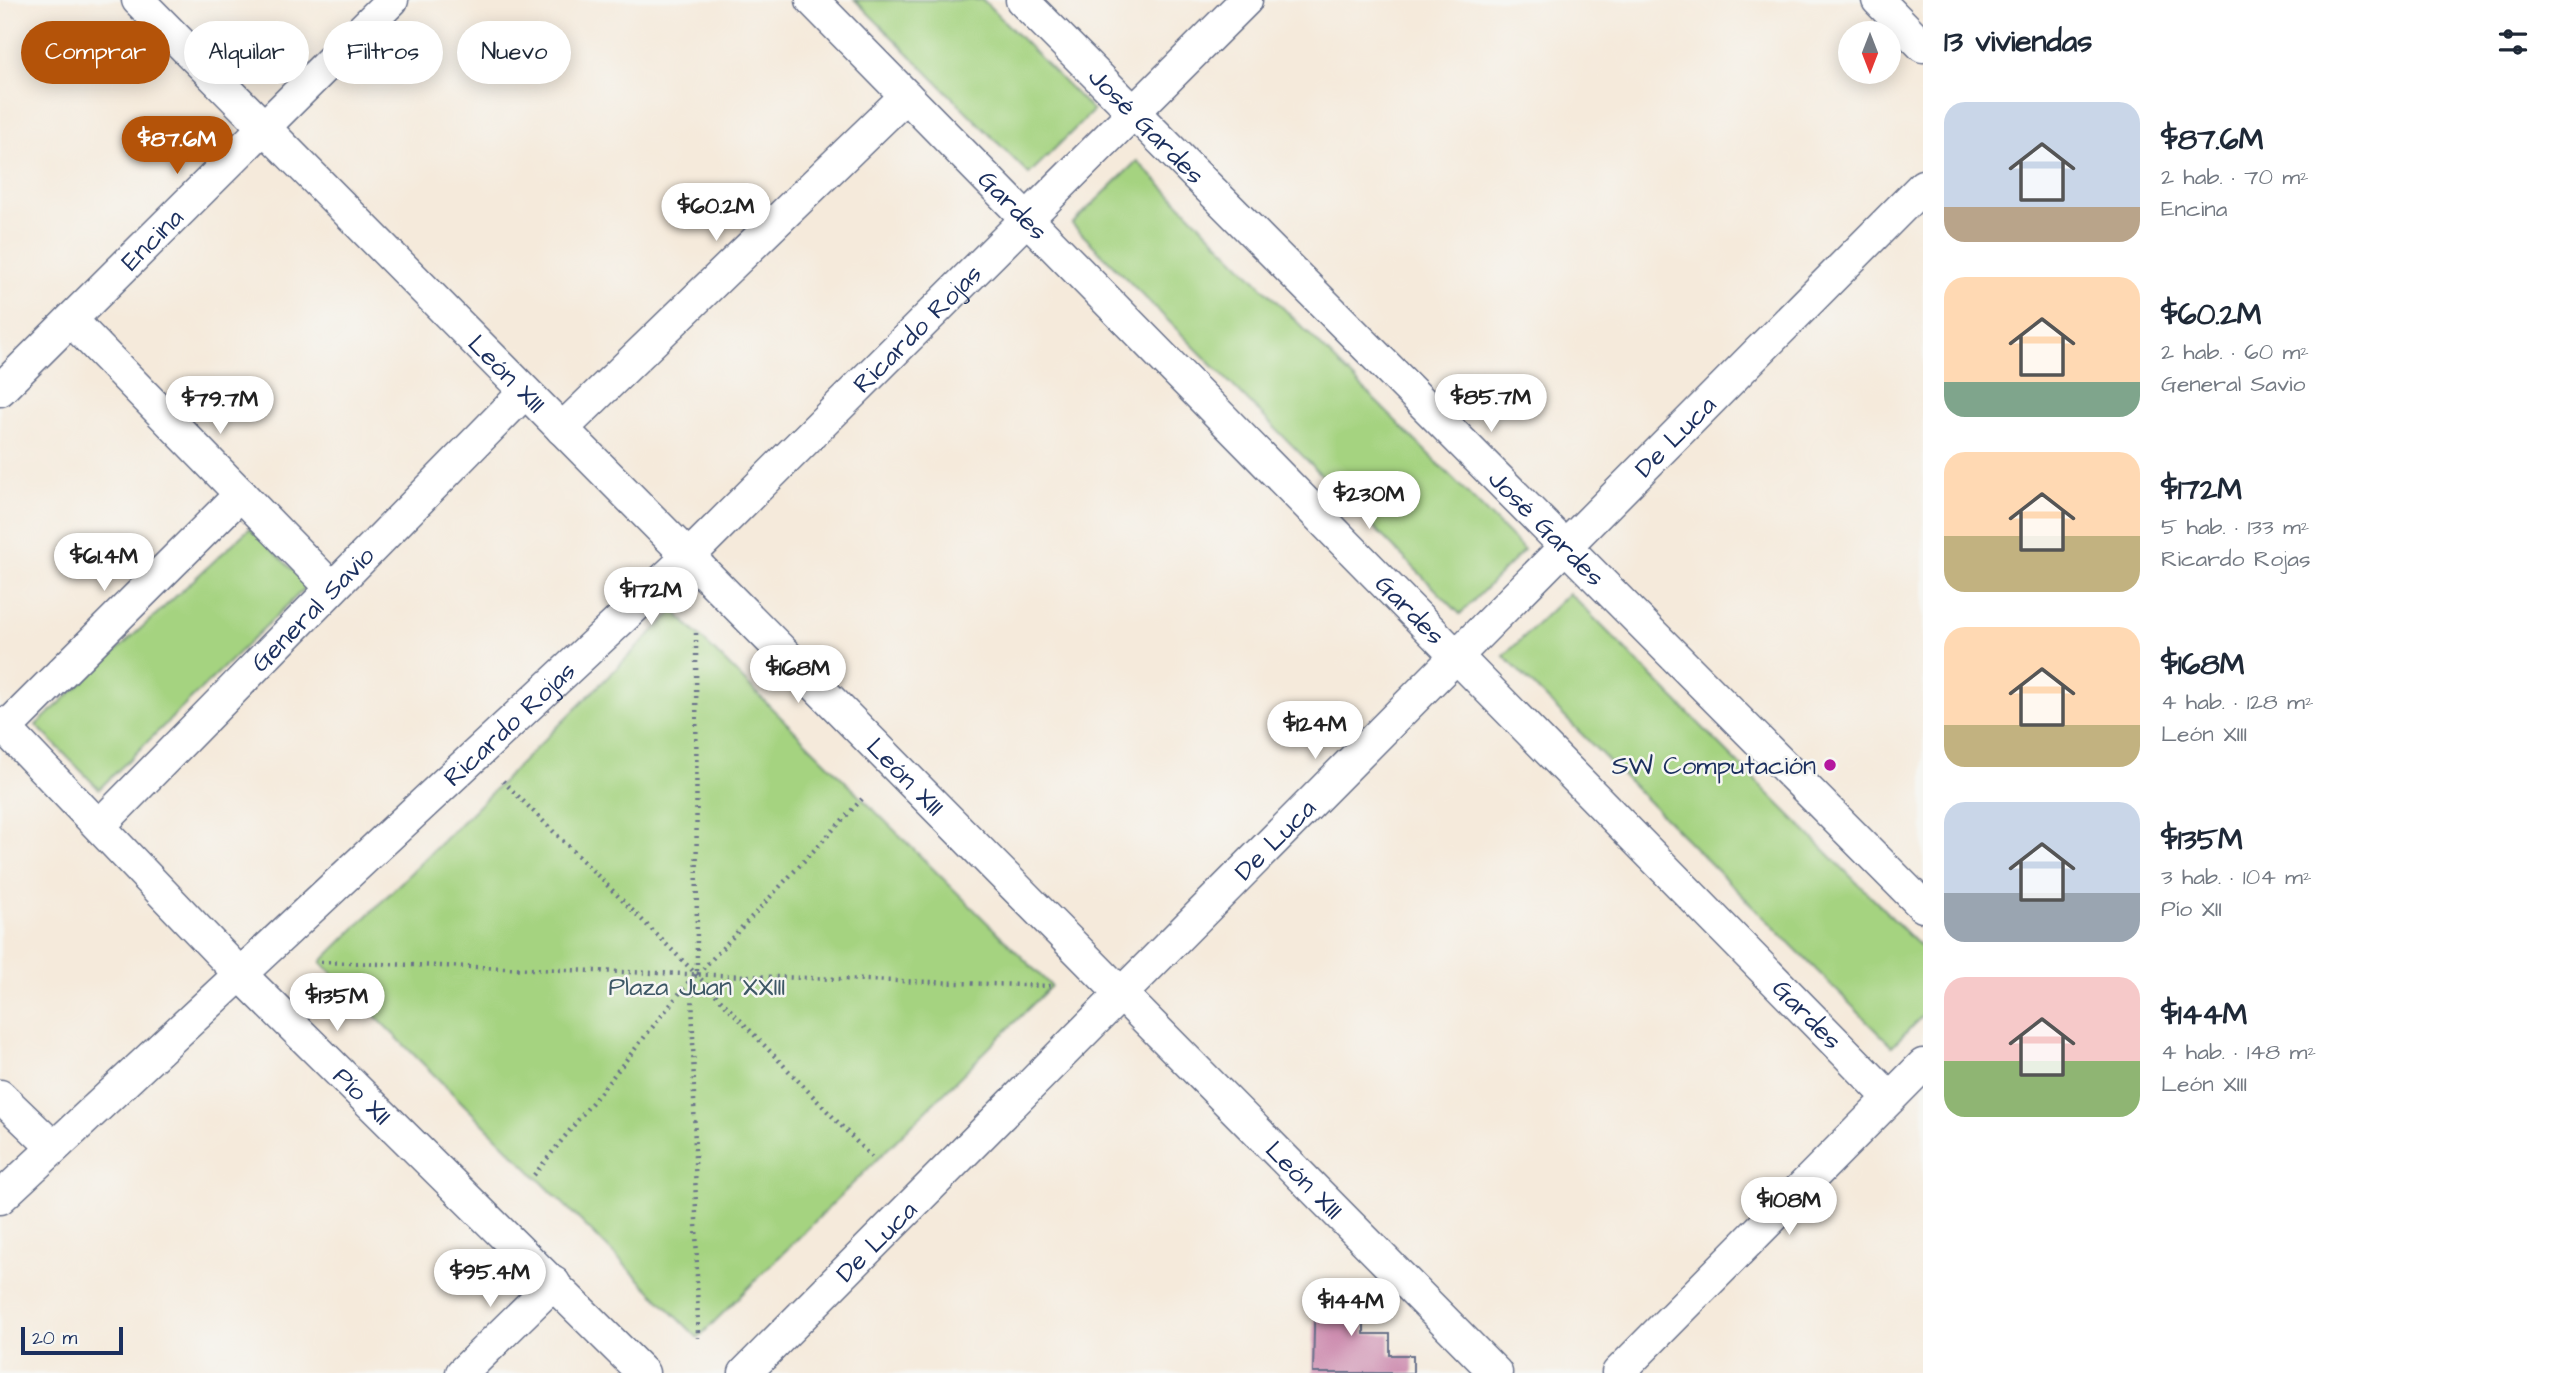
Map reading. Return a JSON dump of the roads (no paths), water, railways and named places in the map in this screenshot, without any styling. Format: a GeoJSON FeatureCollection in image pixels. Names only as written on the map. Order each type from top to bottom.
{"type":"FeatureCollection","features":[{"type":"Feature","properties":{"kind":"street","name":"León XIII"},"geometry":{"type":"LineString","coordinates":[[138,0],[1496,1373]]}},
{"type":"Feature","properties":{"kind":"street","name":"Encina"},"geometry":{"type":"LineString","coordinates":[[0,390],[392,0]]}},
{"type":"Feature","properties":{"kind":"street","name":"Gardes"},"geometry":{"type":"LineString","coordinates":[[812,0],[1890,1098]]}},
{"type":"Feature","properties":{"kind":"street","name":"José Gardes"},"geometry":{"type":"LineString","coordinates":[[1022,0],[1923,906]]}},
{"type":"Feature","properties":{"kind":"street","name":"Ricardo Rojas"},"geometry":{"type":"LineString","coordinates":[[0,1198],[689,556],[1246,0]]}},
{"type":"Feature","properties":{"kind":"street"},"geometry":{"type":"LineString","coordinates":[[1878,0],[1923,46]]}},
{"type":"Feature","properties":{"kind":"street"},"geometry":{"type":"LineString","coordinates":[[562,429],[906,96]]}},
{"type":"Feature","properties":{"kind":"street","name":"De Luca"},"geometry":{"type":"LineString","coordinates":[[745,1373],[1923,186]]}},
{"type":"Feature","properties":{"kind":"street"},"geometry":{"type":"LineString","coordinates":[[71,320],[332,588]]}},
{"type":"Feature","properties":{"kind":"street","name":"General Savio"},"geometry":{"type":"LineString","coordinates":[[100,825],[525,392]]}},
{"type":"Feature","properties":{"kind":"street"},"geometry":{"type":"LineString","coordinates":[[3,726],[241,494]]}},
{"type":"Feature","properties":{"kind":"street","name":"Pío XII"},"geometry":{"type":"LineString","coordinates":[[3,726],[239,973],[643,1373]]}},
{"type":"Feature","properties":{"kind":"street"},"geometry":{"type":"LineString","coordinates":[[1618,1373],[1923,1065]]}},
{"type":"Feature","properties":{"kind":"street"},"geometry":{"type":"LineString","coordinates":[[0,1098],[53,1147]]}},
{"type":"Feature","properties":{"kind":"street"},"geometry":{"type":"LineString","coordinates":[[462,1373],[554,1283]]}},
{"type":"Feature","properties":{"kind":"place","name":"SW Computación"},"geometry":{"type":"Point","coordinates":[1830,765]}},
{"type":"Feature","properties":{"kind":"park label","name":"Plaza Juan XXIII"},"geometry":{"type":"Point","coordinates":[697,986]}}]}
